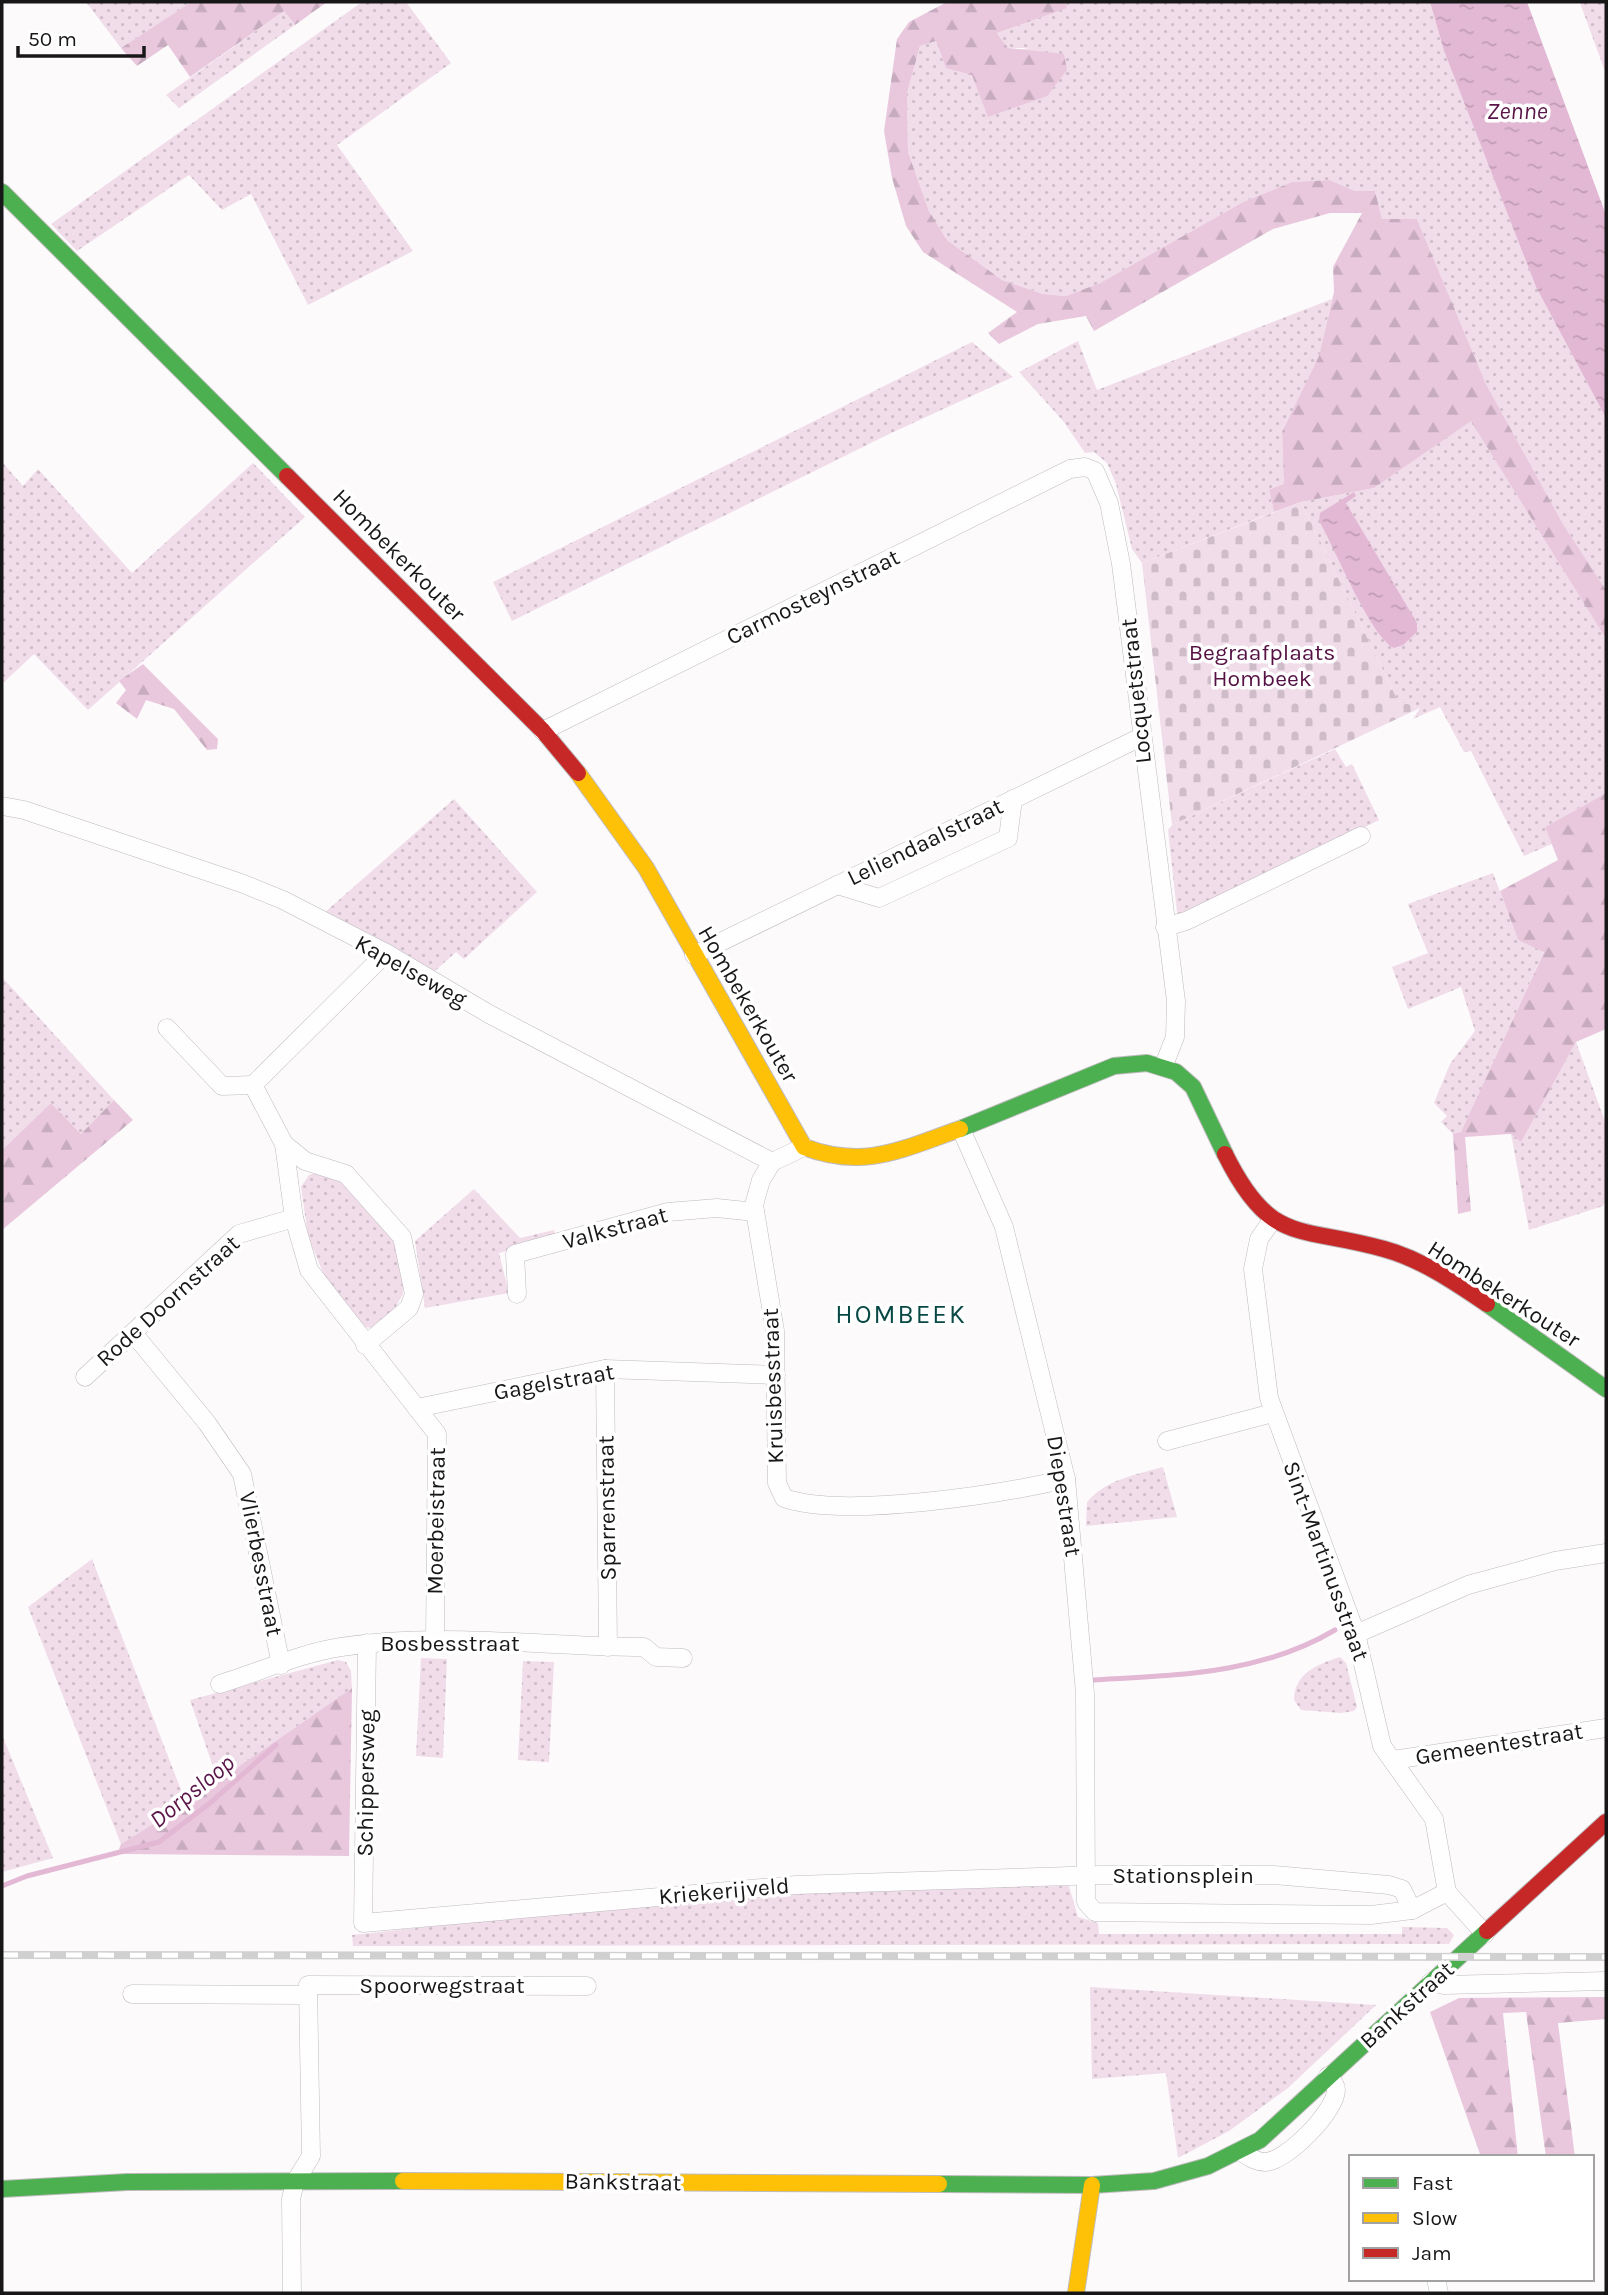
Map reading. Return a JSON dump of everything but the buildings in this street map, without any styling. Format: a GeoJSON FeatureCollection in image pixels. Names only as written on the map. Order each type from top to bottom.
{"type":"FeatureCollection","features":[{"type":"Feature","properties":{"kind":"street","name":"Hombekerkouter"},"geometry":{"type":"LineString","coordinates":[[2,192],[543,731],[585,781],[646,868],[804,1147]]}},
{"type":"Feature","properties":{"kind":"street","name":"Carmosteynstraat"},"geometry":{"type":"LineString","coordinates":[[543,731],[1058,475],[1084,467]]}},
{"type":"Feature","properties":{"kind":"street","name":"Locquetstraat"},"geometry":{"type":"LineString","coordinates":[[1084,467],[1095,471],[1104,488],[1116,532],[1177,1026],[1164,1065]]}},
{"type":"Feature","properties":{"kind":"street","name":"Leliendaalstraat"},"geometry":{"type":"LineString","coordinates":[[694,956],[1141,737]]}},
{"type":"Feature","properties":{"kind":"street","name":"Leliendaalstraat"},"geometry":{"type":"LineString","coordinates":[[836,885],[879,898],[1008,838],[1013,799]]}},
{"type":"Feature","properties":{"kind":"street","name":"Kapelseweg"},"geometry":{"type":"LineString","coordinates":[[2,806],[24,810],[241,883],[283,900],[386,953],[489,1014],[772,1162]]}},
{"type":"Feature","properties":{"kind":"street"},"geometry":{"type":"LineString","coordinates":[[1165,927],[1186,921],[1361,836]]}},
{"type":"Feature","properties":{"kind":"street"},"geometry":{"type":"LineString","coordinates":[[167,1028],[222,1086],[253,1086],[386,953]]}},
{"type":"Feature","properties":{"kind":"street"},"geometry":{"type":"LineString","coordinates":[[772,1162],[804,1147],[833,1158],[871,1159],[961,1129],[1114,1066],[1140,1061],[1164,1065]]}},
{"type":"Feature","properties":{"kind":"street","name":"Hombekerkouter"},"geometry":{"type":"LineString","coordinates":[[1164,1065],[1185,1078],[1193,1087],[1242,1184],[1273,1219],[1308,1233],[1409,1259],[1458,1287],[1606,1389]]}},
{"type":"Feature","properties":{"kind":"street","name":"Moerbeistraat"},"geometry":{"type":"LineString","coordinates":[[253,1086],[284,1144],[294,1218],[309,1270],[437,1434],[435,1640]]}},
{"type":"Feature","properties":{"kind":"street","name":"Diepestraat"},"geometry":{"type":"LineString","coordinates":[[961,1129],[1004,1227],[1066,1479],[1085,1693],[1085,1877]]}},
{"type":"Feature","properties":{"kind":"street","name":"Moerbeistraat"},"geometry":{"type":"LineString","coordinates":[[284,1144],[305,1161],[346,1174],[402,1237],[414,1294],[409,1308],[365,1345]]}},
{"type":"Feature","properties":{"kind":"street","name":"Kruisbesstraat"},"geometry":{"type":"LineString","coordinates":[[772,1162],[761,1180],[754,1205],[775,1331],[777,1483],[784,1498],[798,1503],[885,1504],[1028,1488],[1066,1479]]}},
{"type":"Feature","properties":{"kind":"street","name":"Valkstraat"},"geometry":{"type":"LineString","coordinates":[[517,1294],[515,1254],[668,1212],[717,1209],[755,1212]]}},
{"type":"Feature","properties":{"kind":"street","name":"Rode Doornstraat"},"geometry":{"type":"LineString","coordinates":[[85,1377],[239,1234],[294,1218]]}},
{"type":"Feature","properties":{"kind":"street","name":"Sint-Martinusstraat"},"geometry":{"type":"LineString","coordinates":[[1273,1219],[1259,1239],[1253,1269],[1273,1413],[1356,1634],[1382,1746],[1434,1819],[1447,1892]]}},
{"type":"Feature","properties":{"kind":"street","name":"Vlierbesstraat"},"geometry":{"type":"LineString","coordinates":[[133,1333],[207,1423],[242,1474],[281,1665]]}},
{"type":"Feature","properties":{"kind":"street","name":"Gagelstraat"},"geometry":{"type":"LineString","coordinates":[[417,1408],[605,1369],[776,1375]]}},
{"type":"Feature","properties":{"kind":"street","name":"Sparrenstraat"},"geometry":{"type":"LineString","coordinates":[[605,1369],[608,1647]]}},
{"type":"Feature","properties":{"kind":"street"},"geometry":{"type":"LineString","coordinates":[[1167,1441],[1273,1413]]}},
{"type":"Feature","properties":{"kind":"street"},"geometry":{"type":"LineString","coordinates":[[1356,1634],[1468,1585],[1555,1561],[1606,1553]]}},
{"type":"Feature","properties":{"kind":"street","name":"Bosbesstraat"},"geometry":{"type":"LineString","coordinates":[[220,1684],[337,1647],[367,1643],[435,1640],[644,1647],[656,1657],[682,1658]]}},
{"type":"Feature","properties":{"kind":"street","name":"Schippersweg"},"geometry":{"type":"LineString","coordinates":[[363,1923],[367,1643]]}},
{"type":"Feature","properties":{"kind":"street","name":"Gemeentestraat"},"geometry":{"type":"LineString","coordinates":[[1393,1760],[1606,1728]]}},
{"type":"Feature","properties":{"kind":"street","name":"Bankstraat"},"geometry":{"type":"LineString","coordinates":[[2,2189],[100,2183],[1092,2185],[1154,2181],[1208,2166],[1240,2151],[1279,2125],[1328,2076],[1606,1822]]}},
{"type":"Feature","properties":{"kind":"street","name":"Stationsplein"},"geometry":{"type":"LineString","coordinates":[[1412,1910],[1402,1889],[1389,1885],[1274,1875],[1085,1877],[1086,1902],[1095,1912],[1371,1915],[1412,1910],[1447,1892]]}},
{"type":"Feature","properties":{"kind":"street","name":"Kriekerijveld"},"geometry":{"type":"LineString","coordinates":[[363,1923],[796,1885],[1085,1877]]}},
{"type":"Feature","properties":{"kind":"street"},"geometry":{"type":"LineString","coordinates":[[1447,1892],[1485,1934]]}},
{"type":"Feature","properties":{"kind":"street"},"geometry":{"type":"LineString","coordinates":[[1432,1982],[1444,1985],[1606,1981]]}},
{"type":"Feature","properties":{"kind":"street","name":"Spoorwegstraat"},"geometry":{"type":"LineString","coordinates":[[132,1994],[309,1995],[308,1985],[587,1986]]}},
{"type":"Feature","properties":{"kind":"street"},"geometry":{"type":"LineString","coordinates":[[292,2293],[291,2199],[295,2182],[311,2156],[309,1995]]}},
{"type":"Feature","properties":{"kind":"street"},"geometry":{"type":"LineString","coordinates":[[1240,2151],[1255,2160],[1266,2162],[1276,2160],[1297,2145],[1318,2124],[1337,2094],[1336,2085],[1328,2076]]}},
{"type":"Feature","properties":{"kind":"street"},"geometry":{"type":"LineString","coordinates":[[1076,2293],[1092,2185]]}},
{"type":"Feature","properties":{"kind":"green space"},"geometry":{"type":"Polygon","coordinates":[[[86,2],[191,2],[121,48],[86,2]]]}},
{"type":"Feature","properties":{"kind":"green space"},"geometry":{"type":"Polygon","coordinates":[[[191,2],[327,2],[295,25],[284,11],[190,77],[168,45],[137,66],[121,48],[191,2]]]}},
{"type":"Feature","properties":{"kind":"green space"},"geometry":{"type":"Polygon","coordinates":[[[362,2],[406,2],[451,63],[337,145],[413,251],[308,305],[251,194],[222,210],[189,175],[77,251],[51,224],[362,2]]]}},
{"type":"Feature","properties":{"kind":"green space"},"geometry":{"type":"Polygon","coordinates":[[[947,2],[1065,2],[1067,8],[997,33],[1008,48],[1064,54],[1067,70],[1047,96],[988,117],[972,75],[946,68],[936,41],[920,46],[907,93],[908,152],[929,211],[947,240],[1002,280],[1043,294],[1066,296],[1100,283],[1243,202],[1292,182],[1330,180],[1355,191],[1375,191],[1382,219],[1417,219],[1486,384],[1563,524],[1606,590],[1606,639],[1471,421],[1374,488],[1301,502],[1274,512],[1269,490],[1284,484],[1282,432],[1319,356],[1334,292],[1333,267],[1362,213],[1330,213],[1273,229],[1094,331],[1086,316],[1038,324],[999,344],[988,333],[1017,312],[923,252],[906,226],[892,178],[884,131],[897,39],[909,22],[947,2]]]}},
{"type":"Feature","properties":{"kind":"green space"},"geometry":{"type":"Polygon","coordinates":[[[1065,2],[1430,2],[1444,51],[1536,287],[1606,418],[1606,590],[1563,524],[1486,384],[1417,219],[1382,219],[1375,191],[1355,191],[1330,180],[1292,182],[1243,202],[1100,283],[1066,296],[1043,294],[1002,280],[947,240],[929,211],[908,152],[907,93],[920,46],[936,41],[946,68],[1028,48],[1008,48],[997,33],[1066,8],[1065,2]]]}},
{"type":"Feature","properties":{"kind":"green space"},"geometry":{"type":"Polygon","coordinates":[[[1606,2],[1606,74],[1580,3],[1606,2]]]}},
{"type":"Feature","properties":{"kind":"green space"},"geometry":{"type":"Polygon","coordinates":[[[284,11],[295,25],[179,108],[166,95],[284,11]]]}},
{"type":"Feature","properties":{"kind":"green space"},"geometry":{"type":"Polygon","coordinates":[[[1332,299],[1319,357],[1282,432],[1284,485],[1269,491],[1274,512],[1142,563],[1132,549],[1116,484],[1107,463],[1094,452],[1085,453],[1064,422],[1019,372],[1078,341],[1097,390],[1332,299]]]}},
{"type":"Feature","properties":{"kind":"green space"},"geometry":{"type":"Polygon","coordinates":[[[972,342],[1013,377],[887,435],[512,621],[493,582],[972,342]]]}},
{"type":"Feature","properties":{"kind":"green space"},"geometry":{"type":"Polygon","coordinates":[[[1471,420],[1606,639],[1606,793],[1545,827],[1552,844],[1524,856],[1471,751],[1464,752],[1440,707],[1413,719],[1420,708],[1398,701],[1301,502],[1374,488],[1471,420]]]}},
{"type":"Feature","properties":{"kind":"green space"},"geometry":{"type":"Polygon","coordinates":[[[2,462],[23,486],[38,469],[132,573],[253,463],[305,517],[88,710],[34,654],[2,684],[2,462]]]}},
{"type":"Feature","properties":{"kind":"green space","name":"Begraafplaats Hombeek"},"geometry":{"type":"Polygon","coordinates":[[[1301,502],[1398,701],[1420,708],[1172,825],[1142,563],[1301,502]]]}},
{"type":"Feature","properties":{"kind":"green space"},"geometry":{"type":"Polygon","coordinates":[[[143,664],[218,739],[217,749],[207,750],[174,709],[146,700],[137,719],[116,703],[126,690],[119,681],[143,664]]]}},
{"type":"Feature","properties":{"kind":"green space"},"geometry":{"type":"Polygon","coordinates":[[[1335,749],[1346,767],[1352,764],[1379,820],[1178,922],[1168,830],[1172,825],[1335,749]]]}},
{"type":"Feature","properties":{"kind":"green space"},"geometry":{"type":"Polygon","coordinates":[[[1606,793],[1606,1029],[1576,1042],[1521,1142],[1511,1134],[1465,1137],[1471,1211],[1458,1214],[1453,1134],[1461,1132],[1544,952],[1518,940],[1500,891],[1558,860],[1545,827],[1606,793]]]}},
{"type":"Feature","properties":{"kind":"green space"},"geometry":{"type":"Polygon","coordinates":[[[454,799],[537,892],[464,959],[456,952],[435,971],[324,913],[454,799]]]}},
{"type":"Feature","properties":{"kind":"green space"},"geometry":{"type":"Polygon","coordinates":[[[1493,873],[1518,940],[1544,951],[1461,1133],[1453,1134],[1441,1122],[1447,1116],[1434,1103],[1450,1064],[1475,1031],[1461,987],[1408,1009],[1392,967],[1428,953],[1408,904],[1493,873]]]}},
{"type":"Feature","properties":{"kind":"green space"},"geometry":{"type":"Polygon","coordinates":[[[2,977],[114,1100],[81,1134],[51,1103],[2,1150],[2,977]]]}},
{"type":"Feature","properties":{"kind":"green space"},"geometry":{"type":"Polygon","coordinates":[[[1576,1042],[1606,1124],[1606,1199],[1603,1206],[1529,1230],[1511,1134],[1521,1141],[1576,1042]]]}},
{"type":"Feature","properties":{"kind":"green space"},"geometry":{"type":"Polygon","coordinates":[[[114,1100],[133,1120],[2,1230],[2,1150],[51,1103],[81,1134],[114,1100]]]}},
{"type":"Feature","properties":{"kind":"green space"},"geometry":{"type":"Polygon","coordinates":[[[319,1172],[342,1177],[397,1237],[403,1259],[403,1294],[391,1315],[374,1328],[362,1327],[326,1280],[308,1236],[301,1187],[309,1175],[319,1172]]]}},
{"type":"Feature","properties":{"kind":"green space"},"geometry":{"type":"Polygon","coordinates":[[[474,1189],[520,1238],[554,1230],[556,1237],[499,1253],[509,1293],[425,1308],[415,1241],[474,1189]]]}},
{"type":"Feature","properties":{"kind":"green space"},"geometry":{"type":"Polygon","coordinates":[[[1163,1467],[1177,1517],[1086,1526],[1087,1502],[1095,1494],[1122,1479],[1163,1467]]]}},
{"type":"Feature","properties":{"kind":"green space"},"geometry":{"type":"Polygon","coordinates":[[[92,1559],[186,1803],[121,1844],[28,1607],[92,1559]]]}},
{"type":"Feature","properties":{"kind":"green space"},"geometry":{"type":"Polygon","coordinates":[[[1340,1657],[1346,1663],[1357,1707],[1354,1711],[1341,1713],[1301,1710],[1294,1700],[1298,1683],[1303,1676],[1340,1657]]]}},
{"type":"Feature","properties":{"kind":"green space"},"geometry":{"type":"Polygon","coordinates":[[[421,1658],[447,1659],[443,1758],[416,1756],[421,1658]]]}},
{"type":"Feature","properties":{"kind":"green space"},"geometry":{"type":"Polygon","coordinates":[[[338,1660],[346,1662],[351,1671],[352,1688],[218,1781],[190,1700],[338,1660]]]}},
{"type":"Feature","properties":{"kind":"green space"},"geometry":{"type":"Polygon","coordinates":[[[523,1661],[554,1662],[549,1762],[518,1760],[523,1661]]]}},
{"type":"Feature","properties":{"kind":"green space"},"geometry":{"type":"Polygon","coordinates":[[[352,1688],[349,1856],[123,1854],[119,1849],[121,1844],[186,1803],[352,1688]]]}},
{"type":"Feature","properties":{"kind":"green space"},"geometry":{"type":"Polygon","coordinates":[[[2,1735],[53,1858],[2,1872],[2,1735]]]}},
{"type":"Feature","properties":{"kind":"green space"},"geometry":{"type":"Polygon","coordinates":[[[1069,1886],[1078,1917],[1098,1923],[1099,1934],[1402,1934],[1402,1927],[1447,1928],[1454,1935],[1449,1944],[353,1946],[352,1935],[669,1901],[834,1890],[1069,1886]]]}},
{"type":"Feature","properties":{"kind":"green space"},"geometry":{"type":"Polygon","coordinates":[[[1090,1987],[1376,2005],[1288,2088],[1229,2131],[1178,2158],[1166,2073],[1092,2079],[1090,1987]]]}},
{"type":"Feature","properties":{"kind":"green space"},"geometry":{"type":"Polygon","coordinates":[[[1606,1997],[1606,2019],[1558,2023],[1575,2155],[1546,2155],[1526,2012],[1503,2013],[1518,2155],[1480,2155],[1430,2012],[1459,1998],[1606,1997]]]}},
{"type":"Feature","properties":{"kind":"water","name":"Zenne"},"geometry":{"type":"Polygon","coordinates":[[[1430,2],[1527,2],[1606,215],[1606,418],[1536,287],[1444,51],[1430,2]]]}},
{"type":"Feature","properties":{"kind":"water"},"geometry":{"type":"Polygon","coordinates":[[[1354,492],[1356,496],[1346,503],[1417,623],[1417,632],[1403,645],[1394,648],[1374,627],[1319,521],[1320,513],[1354,492]]]}},
{"type":"Feature","properties":{"kind":"waterway","name":"Dorpsloop"},"geometry":{"type":"LineString","coordinates":[[1094,1680],[1188,1674],[1248,1664],[1307,1645],[1335,1630]]}},
{"type":"Feature","properties":{"kind":"waterway","name":"Dorpsloop"},"geometry":{"type":"LineString","coordinates":[[2,1886],[27,1876],[159,1842],[210,1803],[276,1745]]}},
{"type":"Feature","properties":{"kind":"railway"},"geometry":{"type":"LineString","coordinates":[[2,1955],[1606,1957]]}},
{"type":"Feature","properties":{"kind":"traffic: fast"},"geometry":{"type":"LineString","coordinates":[[2,192],[287,476]]}},
{"type":"Feature","properties":{"kind":"traffic: fast"},"geometry":{"type":"LineString","coordinates":[[960,1129],[1114,1066],[1147,1063],[1176,1072],[1193,1087],[1225,1154]]}},
{"type":"Feature","properties":{"kind":"traffic: fast"},"geometry":{"type":"LineString","coordinates":[[1487,1304],[1606,1389]]}},
{"type":"Feature","properties":{"kind":"traffic: fast"},"geometry":{"type":"LineString","coordinates":[[939,2184],[1092,2185],[1154,2181],[1208,2166],[1260,2140],[1487,1931]]}},
{"type":"Feature","properties":{"kind":"traffic: fast"},"geometry":{"type":"LineString","coordinates":[[2,2189],[127,2182],[403,2181]]}},
{"type":"Feature","properties":{"kind":"traffic: slow"},"geometry":{"type":"LineString","coordinates":[[578,773],[646,868],[804,1147],[826,1154],[865,1157],[901,1150],[960,1129]]}},
{"type":"Feature","properties":{"kind":"traffic: slow"},"geometry":{"type":"LineString","coordinates":[[403,2181],[939,2184]]}},
{"type":"Feature","properties":{"kind":"traffic: slow"},"geometry":{"type":"LineString","coordinates":[[1076,2293],[1092,2185]]}},
{"type":"Feature","properties":{"kind":"traffic: jam"},"geometry":{"type":"LineString","coordinates":[[287,476],[543,731],[578,773]]}},
{"type":"Feature","properties":{"kind":"traffic: jam"},"geometry":{"type":"LineString","coordinates":[[1225,1154],[1257,1205],[1273,1219],[1309,1233],[1398,1253],[1438,1272],[1487,1304]]}},
{"type":"Feature","properties":{"kind":"traffic: jam"},"geometry":{"type":"LineString","coordinates":[[1487,1931],[1606,1822]]}},
{"type":"Feature","properties":{"kind":"district","name":"HOMBEEK"},"geometry":{"type":"Point","coordinates":[901,1314]}}]}
